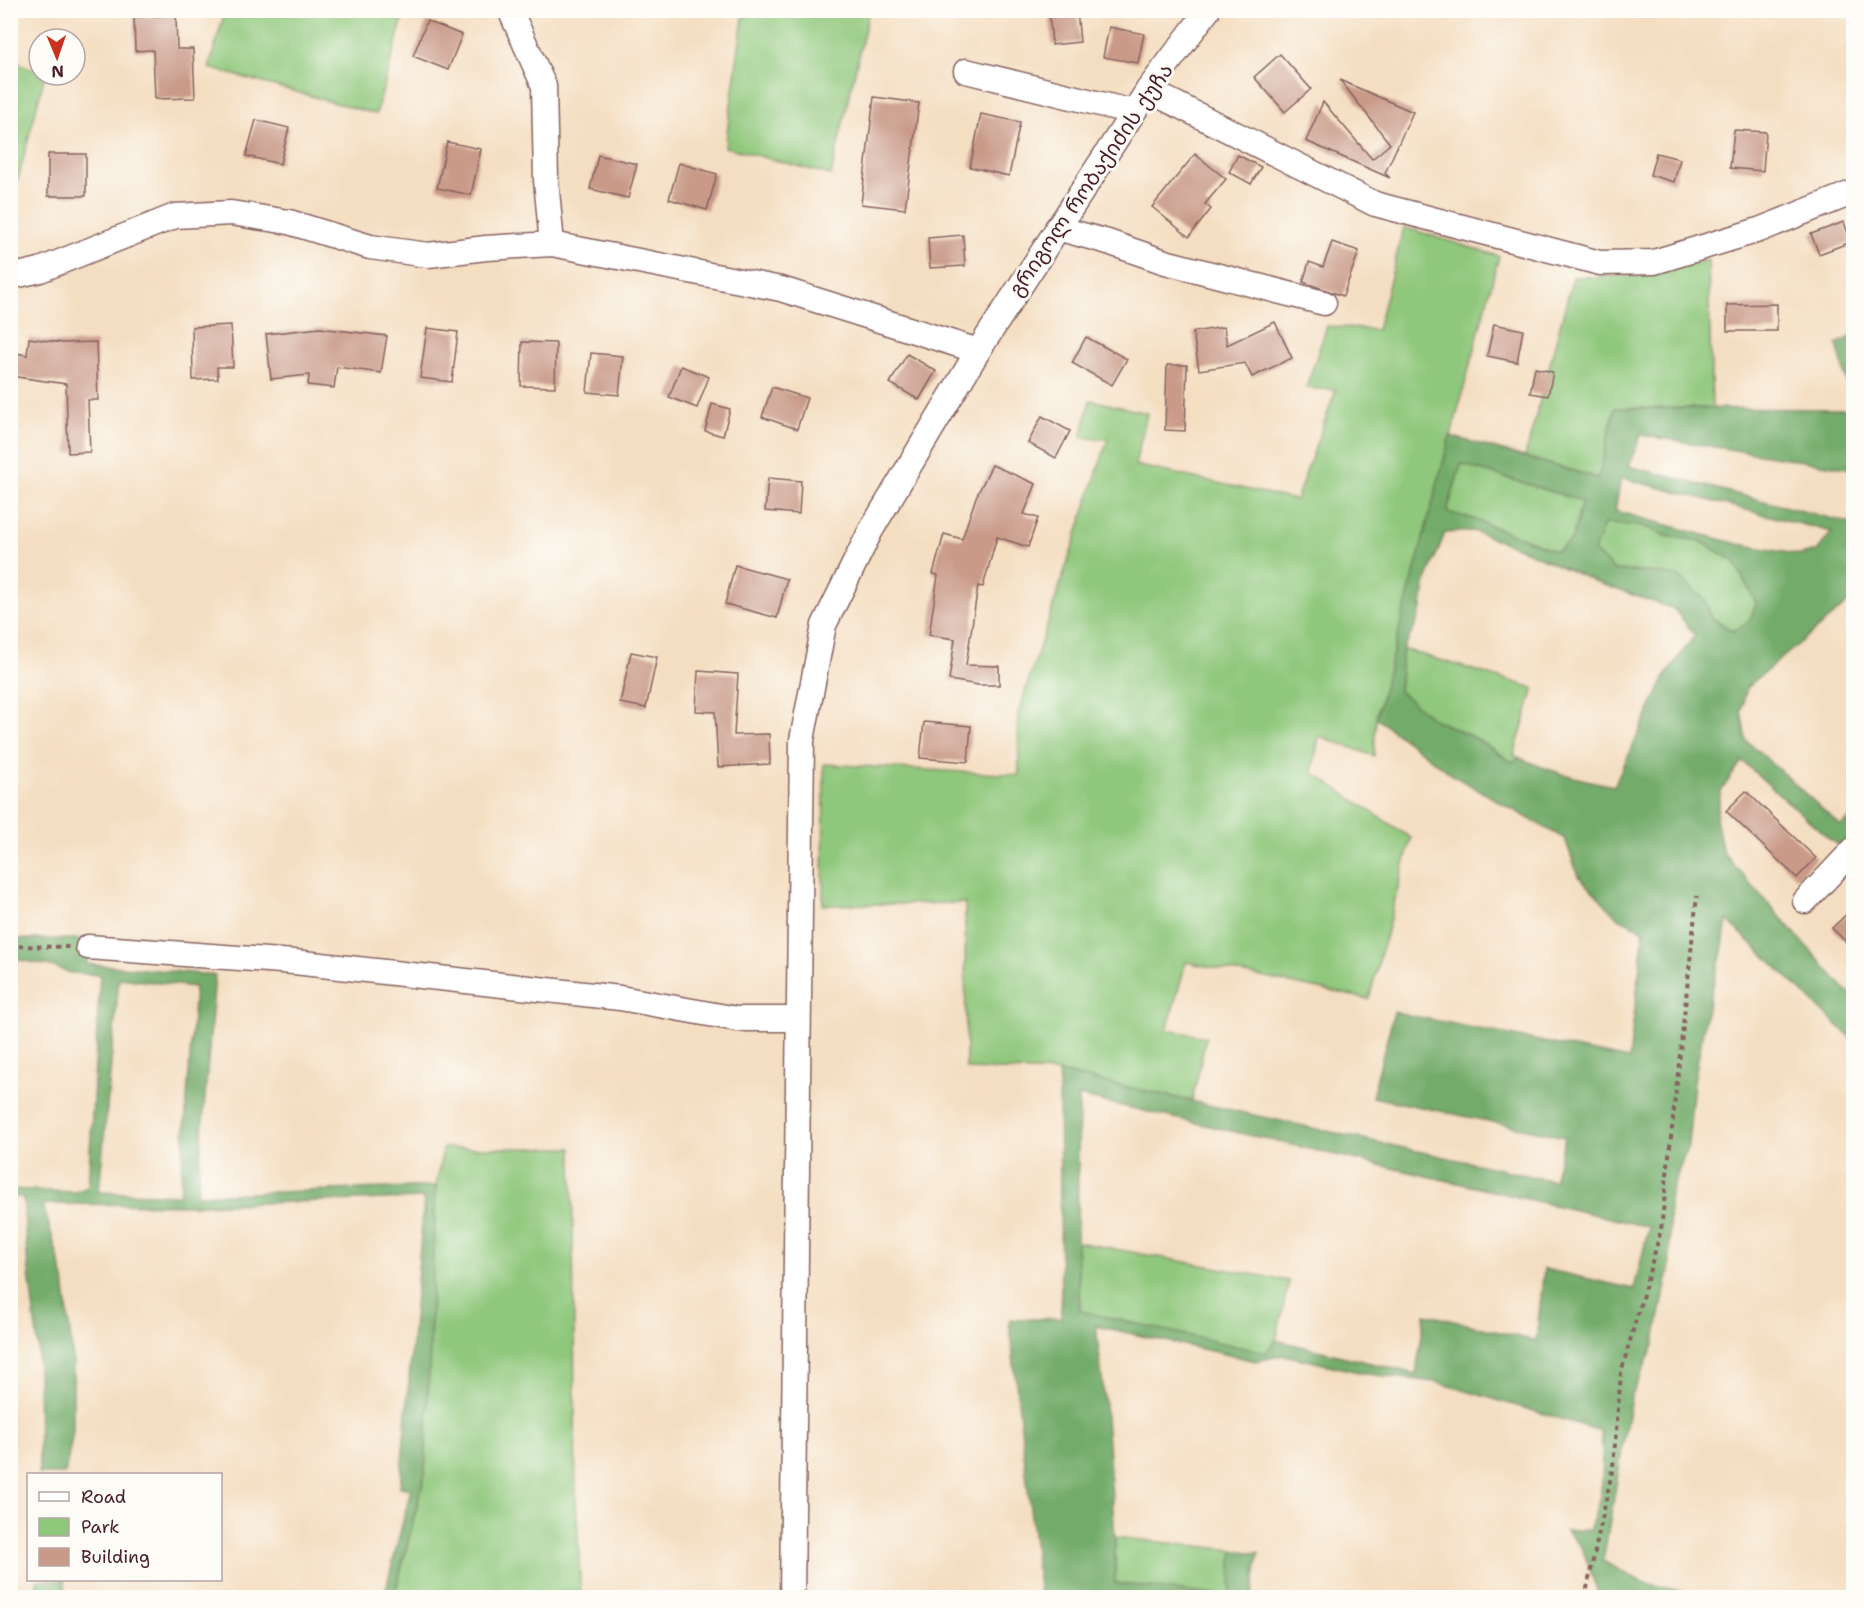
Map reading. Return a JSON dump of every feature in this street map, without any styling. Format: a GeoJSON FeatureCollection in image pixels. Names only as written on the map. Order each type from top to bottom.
{"type":"FeatureCollection","features":[{"type":"Feature","properties":{"kind":"street"},"geometry":{"type":"LineString","coordinates":[[510,10],[544,86],[546,180],[552,244]]}},
{"type":"Feature","properties":{"kind":"street","name":"გრიგოლ რობაქიძის ქუჩა"},"geometry":{"type":"LineString","coordinates":[[792,1598],[802,740],[824,625],[871,530],[978,351],[1148,90],[1208,10]]}},
{"type":"Feature","properties":{"kind":"street"},"geometry":{"type":"LineString","coordinates":[[966,71],[1134,112]]}},
{"type":"Feature","properties":{"kind":"street"},"geometry":{"type":"LineString","coordinates":[[1148,90],[1376,204],[1600,263],[1654,262],[1759,230],[1854,192]]}},
{"type":"Feature","properties":{"kind":"street"},"geometry":{"type":"LineString","coordinates":[[10,277],[40,270],[175,216],[231,213],[289,222],[370,247],[428,255],[486,248],[552,244],[781,289],[978,351]]}},
{"type":"Feature","properties":{"kind":"street"},"geometry":{"type":"LineString","coordinates":[[1058,228],[1165,261],[1324,303]]}},
{"type":"Feature","properties":{"kind":"street"},"geometry":{"type":"LineString","coordinates":[[1805,901],[1854,849]]}},
{"type":"Feature","properties":{"kind":"street"},"geometry":{"type":"LineString","coordinates":[[88,947],[305,963],[620,998],[737,1019],[798,1019]]}},
{"type":"Feature","properties":{"kind":"path"},"geometry":{"type":"LineString","coordinates":[[1585,1598],[1613,1467],[1621,1373],[1660,1230],[1697,896]]}},
{"type":"Feature","properties":{"kind":"path"},"geometry":{"type":"LineString","coordinates":[[10,946],[88,947]]}},
{"type":"Feature","properties":{"kind":"green space"},"geometry":{"type":"Polygon","coordinates":[[[225,11],[405,11],[376,114],[209,68],[225,11]]]}},
{"type":"Feature","properties":{"kind":"green space"},"geometry":{"type":"Polygon","coordinates":[[[744,11],[869,11],[831,175],[725,147],[744,11]]]}},
{"type":"Feature","properties":{"kind":"green space"},"geometry":{"type":"Polygon","coordinates":[[[10,60],[27,66],[27,87],[42,87],[18,179],[11,178],[10,60]]]}},
{"type":"Feature","properties":{"kind":"green space"},"geometry":{"type":"Polygon","coordinates":[[[1404,227],[1499,256],[1376,718],[1374,756],[1319,736],[1312,772],[1411,838],[1369,999],[1186,962],[1167,1030],[1206,1037],[1192,1101],[1059,1072],[966,1069],[965,903],[823,905],[824,764],[1019,775],[1018,713],[1108,439],[1081,438],[1090,400],[1147,413],[1135,465],[1296,500],[1336,390],[1306,388],[1327,326],[1377,330],[1404,227]]]}},
{"type":"Feature","properties":{"kind":"green space"},"geometry":{"type":"Polygon","coordinates":[[[1708,260],[1712,408],[1615,408],[1599,478],[1525,457],[1573,277],[1647,276],[1708,260]]]}},
{"type":"Feature","properties":{"kind":"green space"},"geometry":{"type":"Polygon","coordinates":[[[1853,335],[1853,407],[1837,344],[1853,335]]]}},
{"type":"Feature","properties":{"kind":"green space"},"geometry":{"type":"Polygon","coordinates":[[[1615,408],[1853,409],[1853,469],[1641,435],[1629,466],[1853,524],[1853,599],[1747,687],[1741,711],[1746,740],[1841,826],[1853,815],[1853,855],[1833,842],[1742,761],[1721,791],[1716,818],[1723,853],[1853,998],[1853,1040],[1727,920],[1722,952],[1707,1008],[1694,1082],[1688,1145],[1669,1198],[1670,1265],[1654,1345],[1631,1397],[1603,1561],[1642,1582],[1704,1597],[1611,1597],[1597,1590],[1582,1548],[1566,1531],[1589,1530],[1594,1516],[1602,1481],[1601,1431],[1436,1382],[1367,1374],[1284,1355],[1256,1361],[1096,1326],[1105,1405],[1115,1537],[1115,1583],[1230,1597],[1040,1597],[1009,1320],[1061,1318],[1059,1072],[1554,1181],[1565,1137],[1372,1097],[1394,1012],[1629,1059],[1644,930],[1618,918],[1578,875],[1565,839],[1454,776],[1376,718],[1450,436],[1598,478],[1615,408]],[[1461,464],[1447,512],[1473,519],[1556,551],[1572,540],[1582,501],[1461,464]],[[1622,478],[1615,511],[1738,544],[1800,555],[1817,551],[1832,532],[1622,478]],[[1604,524],[1594,551],[1614,570],[1678,576],[1705,600],[1712,618],[1732,631],[1746,624],[1753,613],[1756,603],[1734,561],[1700,541],[1667,536],[1640,525],[1604,524]],[[1473,531],[1445,533],[1426,581],[1422,606],[1415,627],[1403,649],[1399,691],[1433,719],[1475,738],[1512,762],[1520,758],[1566,775],[1614,786],[1666,675],[1695,635],[1674,609],[1598,583],[1519,548],[1473,531]],[[1079,1096],[1077,1242],[1080,1311],[1266,1353],[1276,1340],[1416,1374],[1425,1314],[1536,1341],[1544,1269],[1634,1289],[1649,1227],[1079,1096]]]}},
{"type":"Feature","properties":{"kind":"green space"},"geometry":{"type":"Polygon","coordinates":[[[1461,464],[1582,501],[1572,540],[1556,551],[1473,519],[1446,512],[1461,464]]]}},
{"type":"Feature","properties":{"kind":"green space"},"geometry":{"type":"Polygon","coordinates":[[[1604,524],[1640,525],[1667,536],[1700,541],[1734,561],[1756,603],[1749,621],[1733,631],[1712,618],[1705,600],[1647,572],[1614,570],[1594,551],[1604,524]]]}},
{"type":"Feature","properties":{"kind":"green space"},"geometry":{"type":"Polygon","coordinates":[[[1403,649],[1534,688],[1514,755],[1520,758],[1512,762],[1475,738],[1433,719],[1398,691],[1403,649]]]}},
{"type":"Feature","properties":{"kind":"green space"},"geometry":{"type":"Polygon","coordinates":[[[11,939],[94,939],[86,964],[215,975],[197,1195],[436,1186],[425,1474],[394,1597],[384,1597],[411,1489],[400,1487],[424,1198],[197,1205],[43,1204],[64,1279],[73,1360],[73,1432],[65,1473],[39,1473],[38,1346],[27,1257],[23,1197],[11,1197],[11,1189],[75,1192],[88,1187],[100,975],[71,973],[51,966],[15,959],[11,1079],[11,939]],[[119,978],[99,1192],[180,1195],[195,987],[119,978]]]}},
{"type":"Feature","properties":{"kind":"green space"},"geometry":{"type":"Polygon","coordinates":[[[443,1148],[572,1148],[576,1500],[581,1597],[394,1598],[425,1474],[436,1186],[443,1148]]]}},
{"type":"Feature","properties":{"kind":"green space"},"geometry":{"type":"Polygon","coordinates":[[[1077,1242],[1289,1281],[1276,1340],[1266,1353],[1080,1311],[1077,1242]]]}},
{"type":"Feature","properties":{"kind":"green space"},"geometry":{"type":"Polygon","coordinates":[[[1115,1537],[1233,1550],[1231,1597],[1115,1583],[1115,1537]]]}},
{"type":"Feature","properties":{"kind":"green space"},"geometry":{"type":"Polygon","coordinates":[[[1233,1550],[1259,1553],[1252,1597],[1230,1597],[1233,1550]]]}},
{"type":"Feature","properties":{"kind":"green space"},"geometry":{"type":"Polygon","coordinates":[[[37,1581],[65,1581],[66,1597],[37,1597],[37,1581]]]}},
{"type":"Feature","properties":{"kind":"building"},"geometry":{"type":"Polygon","coordinates":[[[1049,10],[1077,10],[1080,42],[1052,45],[1049,10]]]}},
{"type":"Feature","properties":{"kind":"building"},"geometry":{"type":"Polygon","coordinates":[[[176,15],[177,49],[193,49],[195,98],[155,99],[153,50],[135,51],[134,17],[176,15]]]}},
{"type":"Feature","properties":{"kind":"building"},"geometry":{"type":"Polygon","coordinates":[[[427,21],[462,35],[448,70],[413,56],[427,21]]]}},
{"type":"Feature","properties":{"kind":"building"},"geometry":{"type":"Polygon","coordinates":[[[1109,27],[1144,34],[1138,63],[1103,57],[1109,27]]]}},
{"type":"Feature","properties":{"kind":"building"},"geometry":{"type":"Polygon","coordinates":[[[1280,54],[1311,89],[1285,112],[1254,77],[1280,54]]]}},
{"type":"Feature","properties":{"kind":"building"},"geometry":{"type":"Polygon","coordinates":[[[1340,80],[1413,112],[1385,173],[1390,178],[1306,141],[1323,102],[1372,159],[1390,144],[1340,80]]]}},
{"type":"Feature","properties":{"kind":"building"},"geometry":{"type":"Polygon","coordinates":[[[874,97],[919,103],[905,209],[861,204],[874,97]]]}},
{"type":"Feature","properties":{"kind":"building"},"geometry":{"type":"Polygon","coordinates":[[[981,114],[1020,122],[1009,176],[970,167],[981,114]]]}},
{"type":"Feature","properties":{"kind":"building"},"geometry":{"type":"Polygon","coordinates":[[[256,120],[289,128],[280,164],[246,156],[256,120]]]}},
{"type":"Feature","properties":{"kind":"building"},"geometry":{"type":"Polygon","coordinates":[[[1734,130],[1766,132],[1763,171],[1730,168],[1734,130]]]}},
{"type":"Feature","properties":{"kind":"building"},"geometry":{"type":"Polygon","coordinates":[[[447,142],[481,149],[471,195],[437,188],[447,142]]]}},
{"type":"Feature","properties":{"kind":"building"},"geometry":{"type":"Polygon","coordinates":[[[1656,153],[1680,159],[1674,182],[1650,175],[1656,153]]]}},
{"type":"Feature","properties":{"kind":"building"},"geometry":{"type":"Polygon","coordinates":[[[48,154],[86,154],[86,196],[48,196],[48,154]]]}},
{"type":"Feature","properties":{"kind":"building"},"geometry":{"type":"Polygon","coordinates":[[[1195,154],[1226,179],[1205,204],[1211,209],[1189,237],[1152,207],[1195,154]]]}},
{"type":"Feature","properties":{"kind":"building"},"geometry":{"type":"Polygon","coordinates":[[[598,155],[637,164],[628,198],[590,189],[598,155]]]}},
{"type":"Feature","properties":{"kind":"building"},"geometry":{"type":"Polygon","coordinates":[[[1238,155],[1261,167],[1251,184],[1229,172],[1238,155]]]}},
{"type":"Feature","properties":{"kind":"building"},"geometry":{"type":"Polygon","coordinates":[[[679,163],[717,174],[707,210],[669,199],[679,163]]]}},
{"type":"Feature","properties":{"kind":"building"},"geometry":{"type":"Polygon","coordinates":[[[1844,222],[1851,242],[1819,254],[1811,234],[1844,222]]]}},
{"type":"Feature","properties":{"kind":"building"},"geometry":{"type":"Polygon","coordinates":[[[963,235],[965,266],[930,268],[928,238],[963,235]]]}},
{"type":"Feature","properties":{"kind":"building"},"geometry":{"type":"Polygon","coordinates":[[[1332,242],[1359,251],[1343,296],[1303,282],[1309,262],[1323,267],[1332,242]]]}},
{"type":"Feature","properties":{"kind":"building"},"geometry":{"type":"Polygon","coordinates":[[[1777,304],[1777,331],[1727,331],[1727,305],[1777,304]]]}},
{"type":"Feature","properties":{"kind":"building"},"geometry":{"type":"Polygon","coordinates":[[[1275,322],[1292,358],[1252,377],[1245,363],[1199,370],[1193,332],[1224,327],[1227,345],[1275,322]]]}},
{"type":"Feature","properties":{"kind":"building"},"geometry":{"type":"Polygon","coordinates":[[[1494,324],[1523,330],[1517,362],[1487,356],[1494,324]]]}},
{"type":"Feature","properties":{"kind":"building"},"geometry":{"type":"Polygon","coordinates":[[[231,325],[233,367],[217,367],[218,379],[193,380],[192,327],[231,325]]]}},
{"type":"Feature","properties":{"kind":"building"},"geometry":{"type":"Polygon","coordinates":[[[320,328],[387,336],[381,373],[337,367],[334,388],[308,385],[309,375],[271,379],[266,334],[320,328]]]}},
{"type":"Feature","properties":{"kind":"building"},"geometry":{"type":"Polygon","coordinates":[[[427,328],[458,332],[452,382],[420,378],[427,328]]]}},
{"type":"Feature","properties":{"kind":"building"},"geometry":{"type":"Polygon","coordinates":[[[1086,337],[1127,359],[1112,385],[1072,363],[1086,337]]]}},
{"type":"Feature","properties":{"kind":"building"},"geometry":{"type":"Polygon","coordinates":[[[29,338],[63,343],[96,342],[98,400],[88,400],[90,452],[68,453],[66,384],[10,376],[10,352],[27,355],[29,338]]]}},
{"type":"Feature","properties":{"kind":"building"},"geometry":{"type":"Polygon","coordinates":[[[522,342],[556,343],[555,387],[521,386],[522,342]]]}},
{"type":"Feature","properties":{"kind":"building"},"geometry":{"type":"Polygon","coordinates":[[[591,353],[623,356],[619,395],[587,392],[591,353]]]}},
{"type":"Feature","properties":{"kind":"building"},"geometry":{"type":"Polygon","coordinates":[[[907,354],[936,371],[919,400],[890,383],[907,354]]]}},
{"type":"Feature","properties":{"kind":"building"},"geometry":{"type":"Polygon","coordinates":[[[1167,365],[1187,365],[1185,431],[1165,430],[1167,365]]]}},
{"type":"Feature","properties":{"kind":"building"},"geometry":{"type":"Polygon","coordinates":[[[681,366],[709,377],[697,408],[669,397],[681,366]]]}},
{"type":"Feature","properties":{"kind":"building"},"geometry":{"type":"Polygon","coordinates":[[[1535,368],[1553,372],[1548,396],[1530,393],[1535,368]]]}},
{"type":"Feature","properties":{"kind":"building"},"geometry":{"type":"Polygon","coordinates":[[[772,387],[807,398],[797,429],[762,417],[772,387]]]}},
{"type":"Feature","properties":{"kind":"building"},"geometry":{"type":"Polygon","coordinates":[[[712,404],[730,409],[723,436],[705,431],[712,404]]]}},
{"type":"Feature","properties":{"kind":"building"},"geometry":{"type":"Polygon","coordinates":[[[1042,416],[1070,431],[1056,458],[1028,443],[1042,416]]]}},
{"type":"Feature","properties":{"kind":"building"},"geometry":{"type":"Polygon","coordinates":[[[992,465],[1036,484],[1024,514],[1038,518],[1028,547],[997,537],[983,587],[978,586],[966,665],[999,666],[999,685],[978,685],[949,680],[955,639],[929,635],[938,575],[933,574],[944,534],[962,539],[976,497],[992,465]]]}},
{"type":"Feature","properties":{"kind":"building"},"geometry":{"type":"Polygon","coordinates":[[[768,478],[801,481],[799,514],[765,511],[768,478]]]}},
{"type":"Feature","properties":{"kind":"building"},"geometry":{"type":"Polygon","coordinates":[[[735,565],[787,579],[777,618],[725,604],[735,565]]]}},
{"type":"Feature","properties":{"kind":"building"},"geometry":{"type":"Polygon","coordinates":[[[631,652],[657,657],[646,708],[620,703],[631,652]]]}},
{"type":"Feature","properties":{"kind":"building"},"geometry":{"type":"Polygon","coordinates":[[[698,671],[738,674],[734,735],[769,734],[770,764],[718,767],[715,712],[696,711],[698,671]]]}},
{"type":"Feature","properties":{"kind":"building"},"geometry":{"type":"Polygon","coordinates":[[[924,722],[971,726],[968,762],[920,758],[924,722]]]}},
{"type":"Feature","properties":{"kind":"building"},"geometry":{"type":"Polygon","coordinates":[[[1746,791],[1816,858],[1797,878],[1726,811],[1746,791]]]}},
{"type":"Feature","properties":{"kind":"building"},"geometry":{"type":"Polygon","coordinates":[[[1854,907],[1854,950],[1832,928],[1854,907]]]}}]}
